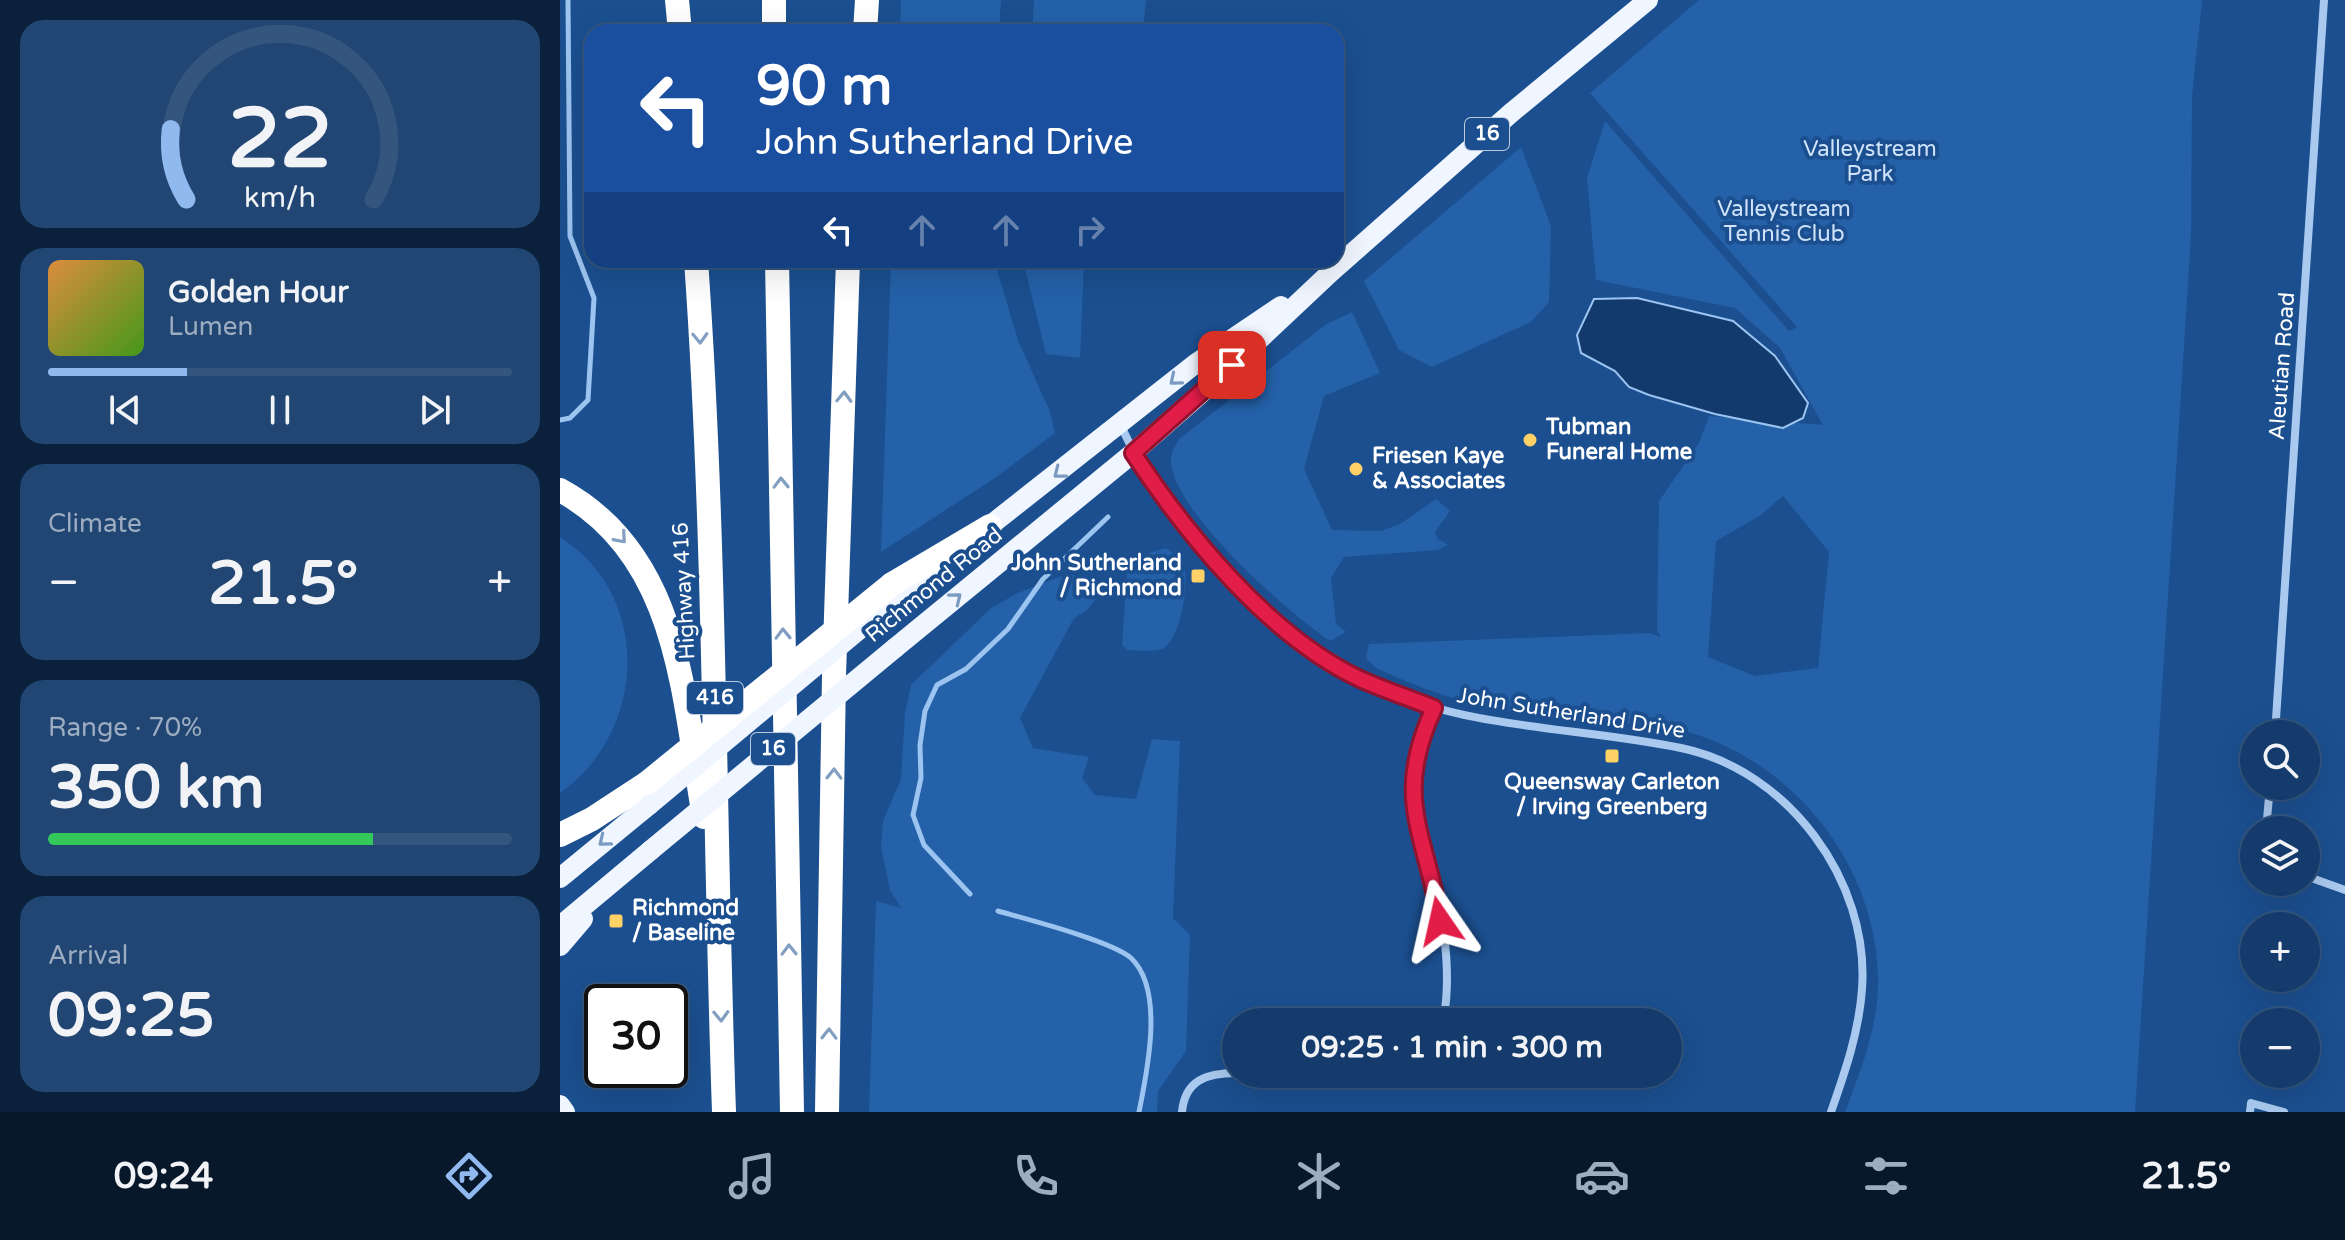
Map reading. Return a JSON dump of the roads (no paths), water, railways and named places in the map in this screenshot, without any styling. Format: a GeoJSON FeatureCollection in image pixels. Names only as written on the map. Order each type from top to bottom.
{"type":"FeatureCollection","features":[{"type":"Feature","properties":{"kind":"highway"},"geometry":{"type":"LineString","coordinates":[[677,0],[679,24]]}},
{"type":"Feature","properties":{"kind":"highway"},"geometry":{"type":"LineString","coordinates":[[774,0],[774,24]]}},
{"type":"Feature","properties":{"kind":"highway"},"geometry":{"type":"LineString","coordinates":[[850,0],[850,24]]}},
{"type":"Feature","properties":{"kind":"highway"},"geometry":{"type":"LineString","coordinates":[[866,24],[867,0]]}},
{"type":"Feature","properties":{"kind":"highway","name":"Highway 416"},"geometry":{"type":"LineString","coordinates":[[696,268],[715,704],[716,882],[724,1112]]}},
{"type":"Feature","properties":{"kind":"highway"},"geometry":{"type":"LineString","coordinates":[[777,268],[792,1112]]}},
{"type":"Feature","properties":{"kind":"highway"},"geometry":{"type":"LineString","coordinates":[[827,1112],[834,675],[848,268]]}},
{"type":"Feature","properties":{"kind":"highway"},"geometry":{"type":"LineString","coordinates":[[560,490],[593,511],[622,539],[648,575],[656,593],[683,700],[716,882]]}},
{"type":"Feature","properties":{"kind":"highway"},"geometry":{"type":"LineString","coordinates":[[560,835],[648,794],[892,593],[990,526]]}},
{"type":"Feature","properties":{"kind":"main road","name":"Richmond Road"},"geometry":{"type":"LineString","coordinates":[[1344,261],[1511,113],[1648,0]]}},
{"type":"Feature","properties":{"kind":"main road","name":"Richmond Road"},"geometry":{"type":"LineString","coordinates":[[560,926],[1133,453],[1336,268]]}},
{"type":"Feature","properties":{"kind":"main road","name":"Richmond Road"},"geometry":{"type":"LineString","coordinates":[[990,526],[1121,426],[1195,364],[1331,272]]}},
{"type":"Feature","properties":{"kind":"main road"},"geometry":{"type":"LineString","coordinates":[[560,878],[648,794]]}},
{"type":"Feature","properties":{"kind":"main road"},"geometry":{"type":"LineString","coordinates":[[560,946],[628,869]]}},
{"type":"Feature","properties":{"kind":"main road"},"geometry":{"type":"LineString","coordinates":[[560,1105],[565,1112]]}},
{"type":"Feature","properties":{"kind":"street","name":"Aleutian Road"},"geometry":{"type":"LineString","coordinates":[[2276,720],[2324,0]]}},
{"type":"Feature","properties":{"kind":"street","name":"John Sutherland Drive"},"geometry":{"type":"LineString","coordinates":[[1121,426],[1133,453],[1231,579],[1310,648],[1358,678],[1434,708],[1509,726],[1683,748],[1730,766],[1786,803],[1816,838],[1847,895],[1862,956],[1862,989],[1855,1035],[1831,1112]]}},
{"type":"Feature","properties":{"kind":"street","name":"John Sutherland Drive"},"geometry":{"type":"LineString","coordinates":[[1434,708],[1422,734],[1412,783],[1414,817],[1436,894],[1445,947],[1446,1008]]}},
{"type":"Feature","properties":{"kind":"street"},"geometry":{"type":"LineString","coordinates":[[2320,881],[2345,890]]}},
{"type":"Feature","properties":{"kind":"street"},"geometry":{"type":"LineString","coordinates":[[1182,1112],[1192,1083],[1200,1078],[1222,1075]]}},
{"type":"Feature","properties":{"kind":"street"},"geometry":{"type":"LineString","coordinates":[[2250,1112],[2251,1103],[2284,1112]]}},
{"type":"Feature","properties":{"kind":"waterway"},"geometry":{"type":"LineString","coordinates":[[560,420],[570,418],[588,400],[594,298],[570,236],[568,0]]}},
{"type":"Feature","properties":{"kind":"waterway"},"geometry":{"type":"LineString","coordinates":[[970,894],[924,845],[913,815],[921,778],[920,745],[925,711],[937,685],[966,669],[1008,629],[1043,579],[1108,517]]}},
{"type":"Feature","properties":{"kind":"waterway"},"geometry":{"type":"LineString","coordinates":[[998,911],[1068,931],[1121,951],[1131,958],[1141,972],[1148,990],[1151,1032],[1139,1112]]}},
{"type":"Feature","properties":{"kind":"place","name":"Tubman Funeral Home"},"geometry":{"type":"Point","coordinates":[1530,440]}},
{"type":"Feature","properties":{"kind":"place","name":"Friesen Kaye & Associates"},"geometry":{"type":"Point","coordinates":[1356,469]}},
{"type":"Feature","properties":{"kind":"place","name":"John Sutherland / Richmond"},"geometry":{"type":"Point","coordinates":[1198,576]}},
{"type":"Feature","properties":{"kind":"place","name":"Queensway Carleton / Irving Greenberg"},"geometry":{"type":"Point","coordinates":[1612,756]}},
{"type":"Feature","properties":{"kind":"place","name":"Richmond / Baseline"},"geometry":{"type":"Point","coordinates":[616,921]}},
{"type":"Feature","properties":{"kind":"park label","name":"Valleystream Park"},"geometry":{"type":"Point","coordinates":[1870,162]}},
{"type":"Feature","properties":{"kind":"park label","name":"Valleystream Tennis Club"},"geometry":{"type":"Point","coordinates":[1784,222]}}]}
